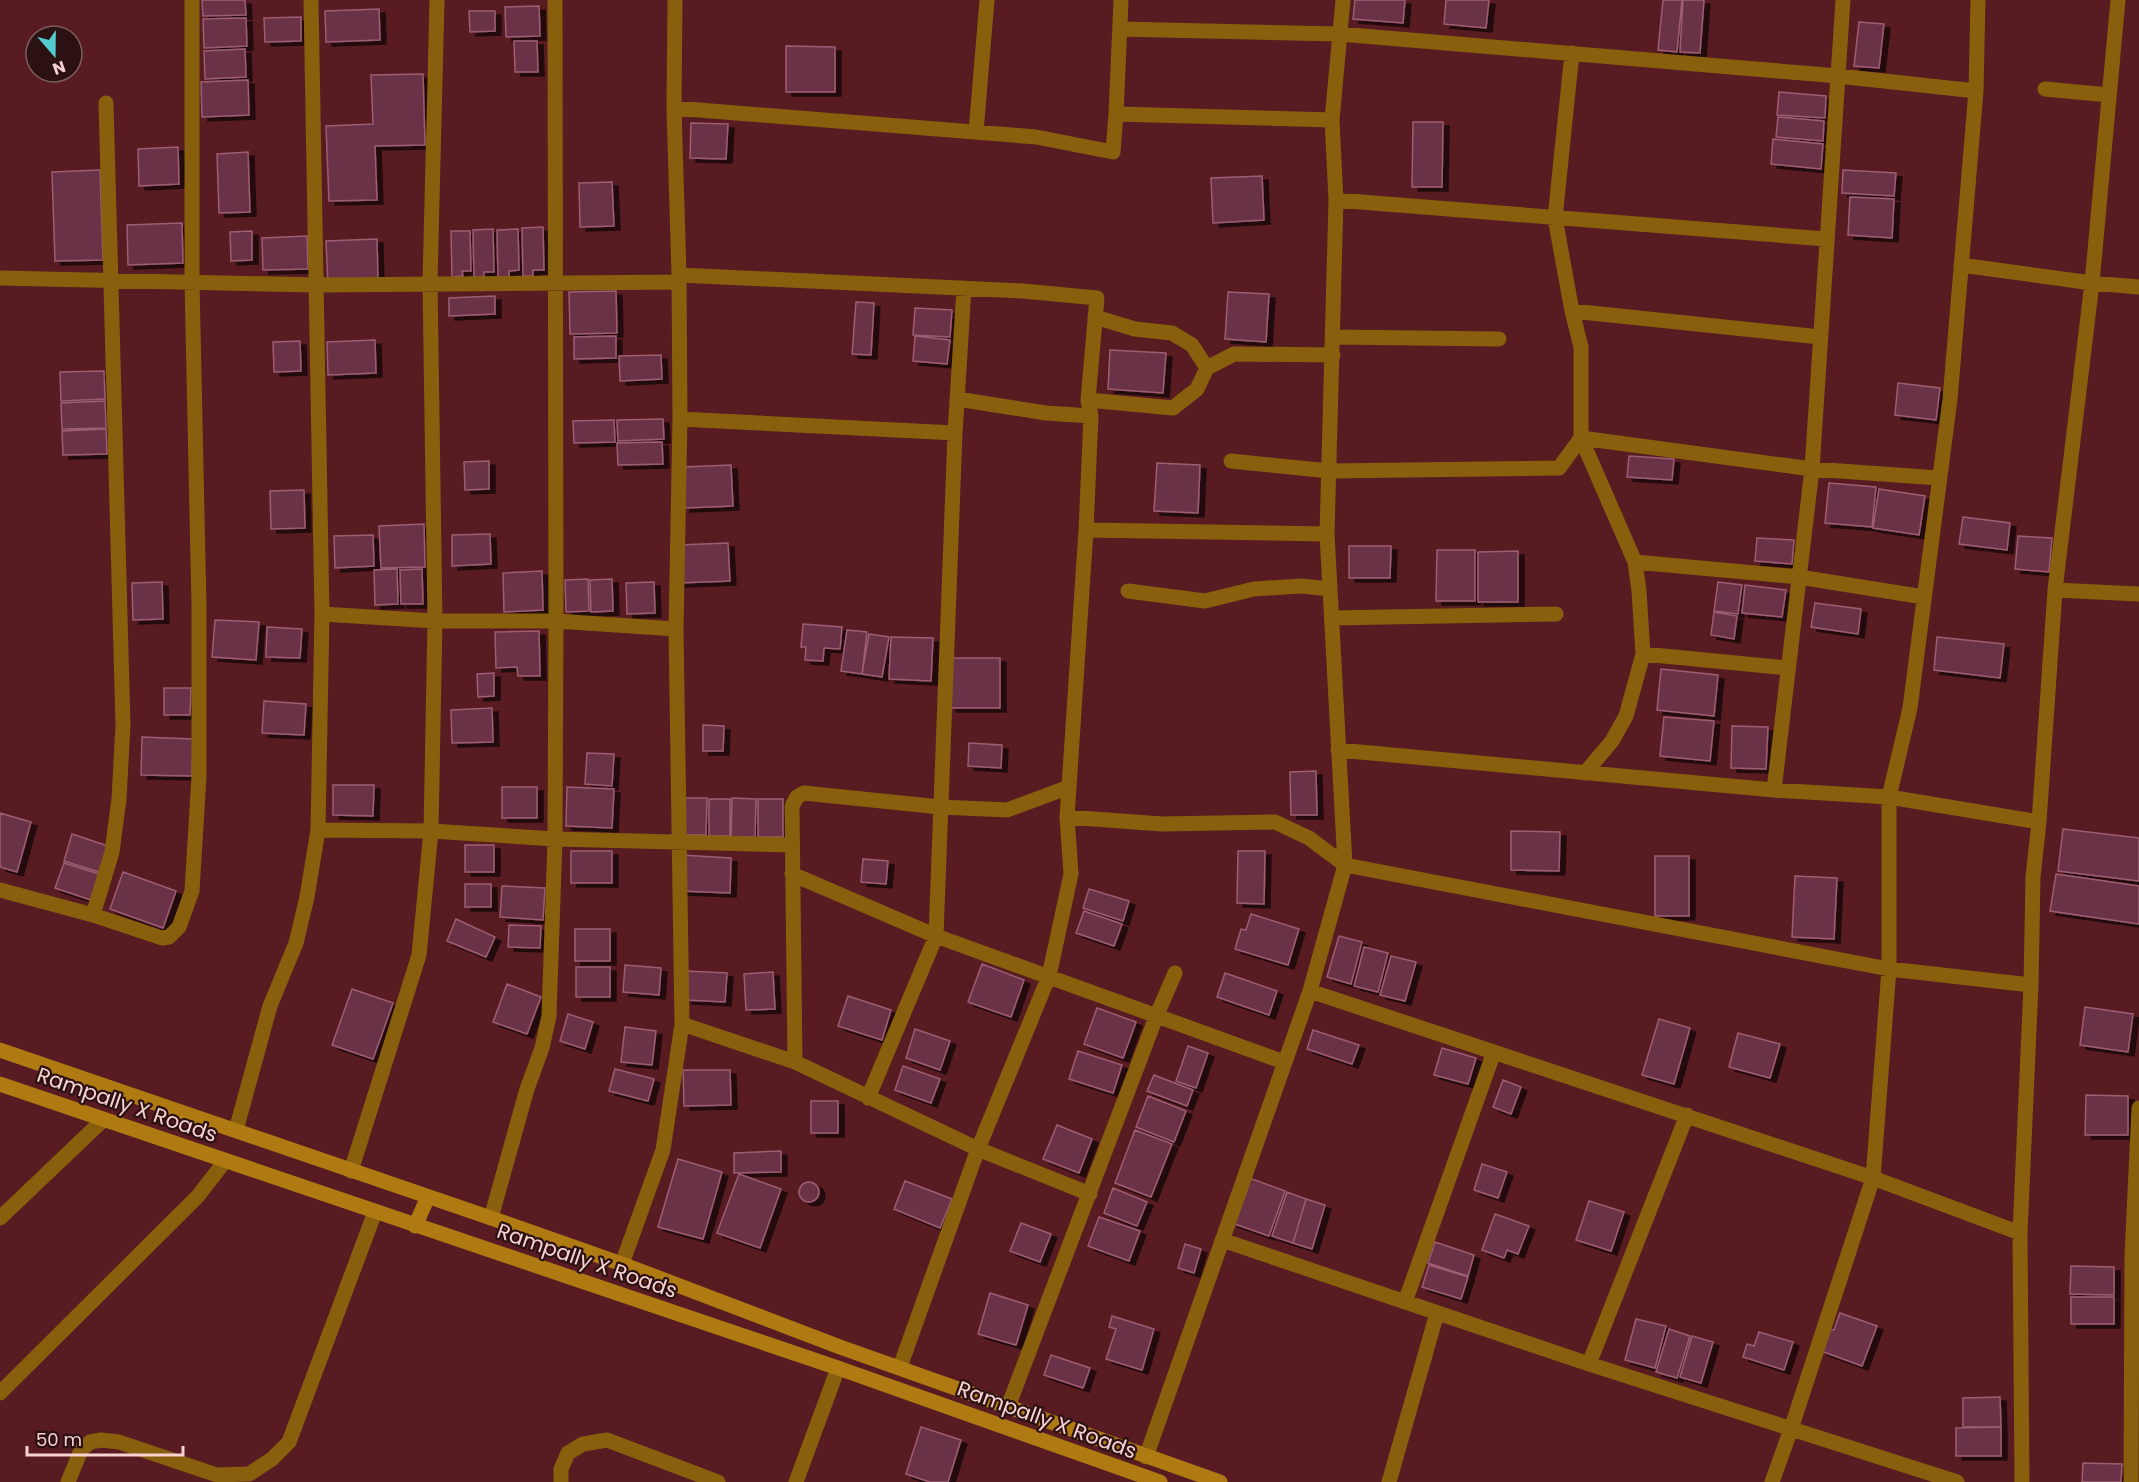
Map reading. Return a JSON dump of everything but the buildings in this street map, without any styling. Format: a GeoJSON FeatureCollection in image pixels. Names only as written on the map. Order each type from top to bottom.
{"type":"FeatureCollection","features":[{"type":"Feature","properties":{"kind":"main road"},"geometry":{"type":"LineString","coordinates":[[0,1050],[622,1264],[840,1347],[1220,1482]]}},
{"type":"Feature","properties":{"kind":"main road","name":"Rampally X Roads"},"geometry":{"type":"LineString","coordinates":[[0,1084],[838,1368],[1137,1478],[1160,1482]]}},
{"type":"Feature","properties":{"kind":"main road"},"geometry":{"type":"LineString","coordinates":[[415,1226],[428,1197]]}},
{"type":"Feature","properties":{"kind":"street"},"geometry":{"type":"LineString","coordinates":[[0,890],[93,915],[156,937],[169,937],[174,933],[182,921],[192,891],[199,776],[199,596],[192,281],[192,0]]}},
{"type":"Feature","properties":{"kind":"street"},"geometry":{"type":"LineString","coordinates":[[236,1130],[270,1006],[296,943],[307,897],[318,830],[322,614],[311,0]]}},
{"type":"Feature","properties":{"kind":"street"},"geometry":{"type":"LineString","coordinates":[[351,1171],[419,955],[431,831],[435,621],[430,282],[437,0]]}},
{"type":"Feature","properties":{"kind":"street"},"geometry":{"type":"LineString","coordinates":[[491,1218],[526,1089],[542,1047],[549,1016],[555,839],[555,0]]}},
{"type":"Feature","properties":{"kind":"street"},"geometry":{"type":"LineString","coordinates":[[622,1264],[663,1150],[682,1024],[676,629],[680,419],[674,108],[675,0]]}},
{"type":"Feature","properties":{"kind":"street"},"geometry":{"type":"LineString","coordinates":[[976,132],[987,0]]}},
{"type":"Feature","properties":{"kind":"street"},"geometry":{"type":"LineString","coordinates":[[674,108],[1036,137],[1113,152],[1121,0]]}},
{"type":"Feature","properties":{"kind":"street"},"geometry":{"type":"LineString","coordinates":[[1146,1457],[1310,991],[1345,865],[1327,534],[1336,200],[1332,120],[1343,0]]}},
{"type":"Feature","properties":{"kind":"street"},"geometry":{"type":"LineString","coordinates":[[1774,790],[1812,469],[1843,0]]}},
{"type":"Feature","properties":{"kind":"street"},"geometry":{"type":"LineString","coordinates":[[1772,1482],[1873,1178],[1889,969],[1889,797],[1910,708],[1950,399],[1976,92],[1978,0]]}},
{"type":"Feature","properties":{"kind":"street"},"geometry":{"type":"LineString","coordinates":[[2022,1482],[2020,1233],[2034,877],[2055,590],[2092,283],[2118,0]]}},
{"type":"Feature","properties":{"kind":"street"},"geometry":{"type":"LineString","coordinates":[[1120,29],[1339,34],[1838,76],[1976,92]]}},
{"type":"Feature","properties":{"kind":"street"},"geometry":{"type":"LineString","coordinates":[[1572,53],[1555,218],[1581,347],[1581,438],[1635,562],[1643,654],[1626,716],[1612,741],[1585,773]]}},
{"type":"Feature","properties":{"kind":"street"},"geometry":{"type":"LineString","coordinates":[[2045,89],[2109,95]]}},
{"type":"Feature","properties":{"kind":"street"},"geometry":{"type":"LineString","coordinates":[[93,915],[112,852],[119,799],[123,725],[106,103]]}},
{"type":"Feature","properties":{"kind":"street"},"geometry":{"type":"LineString","coordinates":[[1116,114],[1332,120]]}},
{"type":"Feature","properties":{"kind":"street"},"geometry":{"type":"LineString","coordinates":[[1336,200],[1826,239]]}},
{"type":"Feature","properties":{"kind":"street"},"geometry":{"type":"LineString","coordinates":[[1962,265],[2092,283],[2139,287]]}},
{"type":"Feature","properties":{"kind":"street"},"geometry":{"type":"LineString","coordinates":[[0,278],[316,285],[679,278],[964,288],[1097,298],[1088,400],[1091,416],[1086,530],[1067,817],[1071,874],[1049,976],[978,1149],[900,1367]]}},
{"type":"Feature","properties":{"kind":"street"},"geometry":{"type":"LineString","coordinates":[[868,1098],[936,936],[955,433],[964,288]]}},
{"type":"Feature","properties":{"kind":"street"},"geometry":{"type":"LineString","coordinates":[[1572,311],[1820,337]]}},
{"type":"Feature","properties":{"kind":"street"},"geometry":{"type":"LineString","coordinates":[[1095,317],[1135,329],[1172,333],[1192,345],[1207,368]]}},
{"type":"Feature","properties":{"kind":"street"},"geometry":{"type":"LineString","coordinates":[[1333,337],[1499,339]]}},
{"type":"Feature","properties":{"kind":"street"},"geometry":{"type":"LineString","coordinates":[[1088,400],[1173,408],[1197,389],[1207,368],[1234,354],[1333,355]]}},
{"type":"Feature","properties":{"kind":"street"},"geometry":{"type":"LineString","coordinates":[[957,399],[1046,413],[1091,416]]}},
{"type":"Feature","properties":{"kind":"street"},"geometry":{"type":"LineString","coordinates":[[680,419],[955,433]]}},
{"type":"Feature","properties":{"kind":"street"},"geometry":{"type":"LineString","coordinates":[[1581,438],[1812,469],[1940,478]]}},
{"type":"Feature","properties":{"kind":"street"},"geometry":{"type":"LineString","coordinates":[[1231,462],[1329,471],[1559,468],[1581,438]]}},
{"type":"Feature","properties":{"kind":"street"},"geometry":{"type":"LineString","coordinates":[[1086,530],[1327,534]]}},
{"type":"Feature","properties":{"kind":"street"},"geometry":{"type":"LineString","coordinates":[[1635,562],[1799,577],[1924,597]]}},
{"type":"Feature","properties":{"kind":"street"},"geometry":{"type":"LineString","coordinates":[[1128,591],[1205,601],[1254,589],[1301,586],[1330,589]]}},
{"type":"Feature","properties":{"kind":"street"},"geometry":{"type":"LineString","coordinates":[[2055,590],[2139,594]]}},
{"type":"Feature","properties":{"kind":"street"},"geometry":{"type":"LineString","coordinates":[[322,614],[435,621],[556,621],[676,629]]}},
{"type":"Feature","properties":{"kind":"street"},"geometry":{"type":"LineString","coordinates":[[1332,618],[1556,614]]}},
{"type":"Feature","properties":{"kind":"street"},"geometry":{"type":"LineString","coordinates":[[1643,654],[1788,668]]}},
{"type":"Feature","properties":{"kind":"street"},"geometry":{"type":"LineString","coordinates":[[1338,750],[1774,790],[1889,797],[2039,822]]}},
{"type":"Feature","properties":{"kind":"street"},"geometry":{"type":"LineString","coordinates":[[795,1062],[792,806],[797,797],[804,793],[940,807],[1007,810],[1069,787]]}},
{"type":"Feature","properties":{"kind":"street"},"geometry":{"type":"LineString","coordinates":[[1067,817],[1162,824],[1275,822],[1309,838],[1345,865],[1889,969],[2031,985]]}},
{"type":"Feature","properties":{"kind":"street"},"geometry":{"type":"LineString","coordinates":[[318,830],[431,831],[555,839],[792,845]]}},
{"type":"Feature","properties":{"kind":"street"},"geometry":{"type":"LineString","coordinates":[[792,874],[936,936],[1284,1062]]}},
{"type":"Feature","properties":{"kind":"street"},"geometry":{"type":"LineString","coordinates":[[1008,1407],[1155,1017],[1175,973]]}},
{"type":"Feature","properties":{"kind":"street"},"geometry":{"type":"LineString","coordinates":[[1310,991],[1873,1178],[2020,1233]]}},
{"type":"Feature","properties":{"kind":"street"},"geometry":{"type":"LineString","coordinates":[[682,1024],[795,1062],[978,1149],[1090,1194]]}},
{"type":"Feature","properties":{"kind":"street"},"geometry":{"type":"LineString","coordinates":[[1405,1302],[1494,1052]]}},
{"type":"Feature","properties":{"kind":"street"},"geometry":{"type":"LineString","coordinates":[[2131,1482],[2139,1108]]}},
{"type":"Feature","properties":{"kind":"street"},"geometry":{"type":"LineString","coordinates":[[1589,1364],[1687,1115]]}},
{"type":"Feature","properties":{"kind":"street"},"geometry":{"type":"LineString","coordinates":[[0,1218],[103,1120]]}},
{"type":"Feature","properties":{"kind":"street"},"geometry":{"type":"LineString","coordinates":[[0,1394],[198,1196],[225,1161]]}},
{"type":"Feature","properties":{"kind":"street"},"geometry":{"type":"LineString","coordinates":[[68,1482],[81,1450],[90,1442],[102,1440],[119,1442],[217,1475],[246,1478],[272,1459],[289,1442],[375,1212]]}},
{"type":"Feature","properties":{"kind":"street"},"geometry":{"type":"LineString","coordinates":[[1222,1240],[1589,1364],[1957,1482]]}},
{"type":"Feature","properties":{"kind":"street"},"geometry":{"type":"LineString","coordinates":[[1389,1482],[1437,1313]]}},
{"type":"Feature","properties":{"kind":"street"},"geometry":{"type":"LineString","coordinates":[[796,1482],[838,1368]]}},
{"type":"Feature","properties":{"kind":"street"},"geometry":{"type":"LineString","coordinates":[[561,1482],[561,1469],[568,1453],[583,1444],[607,1440],[718,1482]]}}]}
